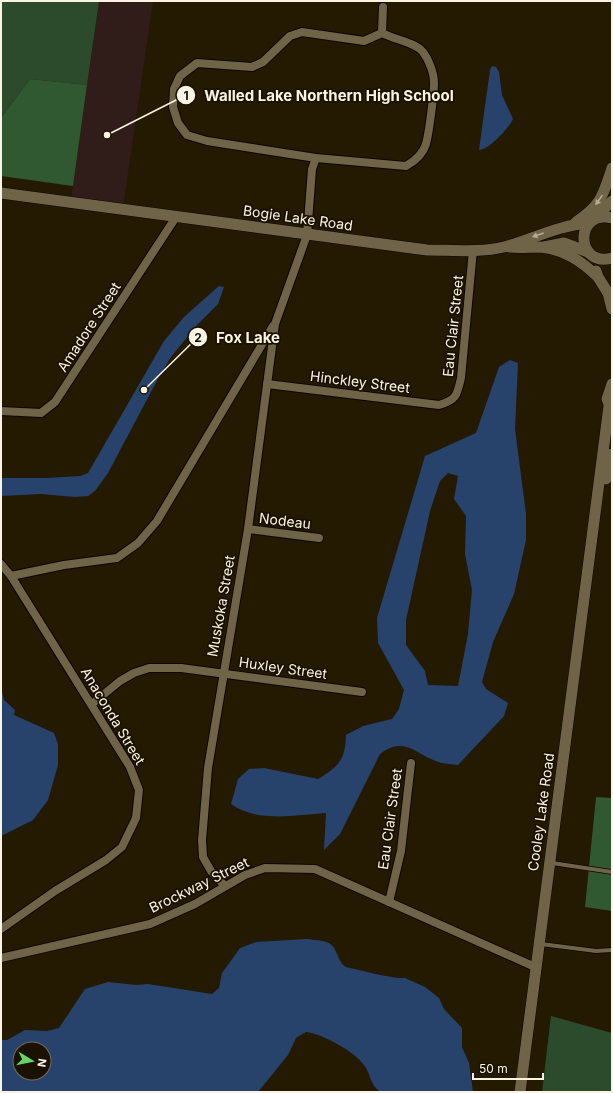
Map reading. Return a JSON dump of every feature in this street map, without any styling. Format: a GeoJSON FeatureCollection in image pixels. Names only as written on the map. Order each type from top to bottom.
{"type":"FeatureCollection","features":[{"type":"Feature","properties":{"kind":"main road"},"geometry":{"type":"LineString","coordinates":[[574,224],[587,215],[601,200],[606,190],[612,168]]}},
{"type":"Feature","properties":{"kind":"main road","name":"Bogie Lake Road"},"geometry":{"type":"LineString","coordinates":[[1,193],[427,250],[473,250],[503,247],[574,224],[591,221],[599,217],[612,218]]}},
{"type":"Feature","properties":{"kind":"main road"},"geometry":{"type":"LineString","coordinates":[[598,277],[591,254],[585,246],[583,234],[591,221],[612,201]]}},
{"type":"Feature","properties":{"kind":"main road"},"geometry":{"type":"LineString","coordinates":[[503,247],[541,247],[564,243],[600,259],[612,258]]}},
{"type":"Feature","properties":{"kind":"main road"},"geometry":{"type":"LineString","coordinates":[[541,247],[575,258],[582,262],[598,277],[608,293],[612,309]]}},
{"type":"Feature","properties":{"kind":"main road","name":"Cooley Lake Road"},"geometry":{"type":"LineString","coordinates":[[520,1092],[549,863],[611,409],[608,391],[612,384]]}},
{"type":"Feature","properties":{"kind":"main road","name":"Cooley Lake Road"},"geometry":{"type":"LineString","coordinates":[[593,536],[612,454]]}},
{"type":"Feature","properties":{"kind":"street"},"geometry":{"type":"LineString","coordinates":[[382,33],[383,7]]}},
{"type":"Feature","properties":{"kind":"street"},"geometry":{"type":"LineString","coordinates":[[302,32],[364,41],[382,33],[394,40],[416,45],[430,63],[434,83],[426,144],[420,155],[406,166],[316,158],[207,141],[187,135],[178,123],[173,107],[174,89],[180,76],[197,63],[252,67],[263,62],[290,36],[302,32]]}},
{"type":"Feature","properties":{"kind":"street","name":"Muskoka Street"},"geometry":{"type":"LineString","coordinates":[[11,576],[64,565],[117,558],[138,543],[157,521],[215,421],[275,324],[308,235],[312,169],[316,158]]}},
{"type":"Feature","properties":{"kind":"street","name":"Amadore Street"},"geometry":{"type":"LineString","coordinates":[[1,411],[41,413],[55,402],[176,217]]}},
{"type":"Feature","properties":{"kind":"street","name":"Eau Clair Street"},"geometry":{"type":"LineString","coordinates":[[450,401],[458,390],[461,378],[473,250]]}},
{"type":"Feature","properties":{"kind":"street","name":"Muskoka Street"},"geometry":{"type":"LineString","coordinates":[[225,886],[211,871],[203,857],[202,840],[208,768],[222,673],[248,529],[275,324]]}},
{"type":"Feature","properties":{"kind":"street","name":"Hinckley Street"},"geometry":{"type":"LineString","coordinates":[[267,384],[438,405],[450,401]]}},
{"type":"Feature","properties":{"kind":"street","name":"Nodeau"},"geometry":{"type":"LineString","coordinates":[[248,529],[319,538]]}},
{"type":"Feature","properties":{"kind":"street","name":"Anaconda Street"},"geometry":{"type":"LineString","coordinates":[[1,564],[11,576],[92,704],[130,767],[139,790],[136,818],[122,846],[106,860],[55,891],[1,929]]}},
{"type":"Feature","properties":{"kind":"street","name":"Huxley Street"},"geometry":{"type":"LineString","coordinates":[[92,704],[120,681],[134,673],[149,668],[181,668],[362,692]]}},
{"type":"Feature","properties":{"kind":"street","name":"Eau Clair Street"},"geometry":{"type":"LineString","coordinates":[[389,902],[401,851],[410,763]]}},
{"type":"Feature","properties":{"kind":"street","name":"Brockway Street"},"geometry":{"type":"LineString","coordinates":[[1,958],[150,924],[195,904],[245,874],[265,868],[315,869],[536,967]]}},
{"type":"Feature","properties":{"kind":"lane"},"geometry":{"type":"LineString","coordinates":[[549,863],[612,872]]}},
{"type":"Feature","properties":{"kind":"lane"},"geometry":{"type":"LineString","coordinates":[[539,944],[596,951],[612,950]]}},
{"type":"Feature","properties":{"kind":"shaded area"},"geometry":{"type":"Polygon","coordinates":[[[99,1],[153,1],[123,207],[71,201],[99,1]]]}},
{"type":"Feature","properties":{"kind":"green space"},"geometry":{"type":"Polygon","coordinates":[[[1,1],[99,1],[87,85],[30,79],[1,118],[1,1]]]}},
{"type":"Feature","properties":{"kind":"green space"},"geometry":{"type":"Polygon","coordinates":[[[30,79],[87,85],[73,186],[1,176],[1,118],[30,79]]]}},
{"type":"Feature","properties":{"kind":"green space"},"geometry":{"type":"Polygon","coordinates":[[[596,797],[612,798],[612,911],[585,907],[596,797]]]}},
{"type":"Feature","properties":{"kind":"green space"},"geometry":{"type":"Polygon","coordinates":[[[551,1016],[612,1033],[612,1092],[542,1092],[551,1016]]]}},
{"type":"Feature","properties":{"kind":"water"},"geometry":{"type":"Polygon","coordinates":[[[492,66],[496,67],[499,72],[502,95],[513,119],[493,143],[479,150],[490,70],[492,66]]]}},
{"type":"Feature","properties":{"kind":"water"},"geometry":{"type":"Polygon","coordinates":[[[219,286],[224,287],[218,304],[197,325],[171,357],[108,473],[95,491],[88,496],[75,497],[41,494],[1,496],[1,478],[47,478],[80,476],[88,473],[164,341],[184,317],[219,286]]]}},
{"type":"Feature","properties":{"kind":"water"},"geometry":{"type":"Polygon","coordinates":[[[510,360],[518,363],[515,429],[526,514],[526,540],[514,594],[493,642],[482,682],[486,689],[508,703],[504,716],[458,765],[433,760],[404,746],[389,748],[380,754],[340,834],[324,850],[326,813],[265,816],[242,810],[231,804],[238,779],[249,769],[264,768],[318,779],[340,762],[344,751],[346,735],[363,726],[392,719],[399,709],[404,690],[378,643],[377,618],[425,456],[476,433],[499,367],[510,360]],[[448,473],[440,481],[430,511],[406,620],[406,645],[425,671],[428,685],[458,686],[468,634],[472,590],[465,554],[466,516],[454,499],[458,476],[448,473]]]}},
{"type":"Feature","properties":{"kind":"water"},"geometry":{"type":"Polygon","coordinates":[[[1,686],[4,700],[15,710],[14,715],[54,733],[58,744],[58,765],[48,800],[33,820],[1,836],[1,686]]]}},
{"type":"Feature","properties":{"kind":"water"},"geometry":{"type":"Polygon","coordinates":[[[307,939],[324,941],[332,945],[341,962],[346,967],[380,975],[405,978],[425,987],[439,998],[444,1009],[462,1028],[462,1047],[469,1063],[473,1092],[380,1092],[373,1084],[362,1062],[356,1056],[330,1040],[306,1032],[296,1038],[288,1055],[258,1092],[1,1092],[1,1040],[7,1040],[25,1030],[47,1031],[59,1028],[85,989],[108,982],[136,985],[148,984],[212,994],[219,988],[222,973],[240,948],[256,942],[307,939]]]}},
{"type":"Feature","properties":{"kind":"place","name":"Walled Lake Northern High School"},"geometry":{"type":"Point","coordinates":[107,135]}},
{"type":"Feature","properties":{"kind":"place","name":"Fox Lake"},"geometry":{"type":"Point","coordinates":[144,390]}}]}
